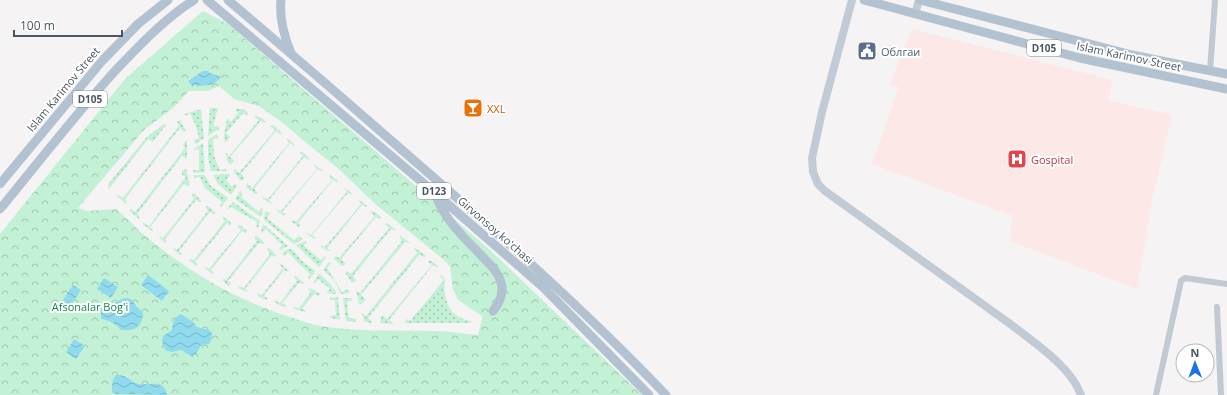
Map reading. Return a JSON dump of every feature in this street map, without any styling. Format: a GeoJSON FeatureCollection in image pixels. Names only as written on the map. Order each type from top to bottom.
{"type":"FeatureCollection","features":[{"type":"Feature","properties":{"kind":"main road","name":"Islam Karimov Street"},"geometry":{"type":"LineString","coordinates":[[0,184],[102,61],[138,24],[168,0]]}},
{"type":"Feature","properties":{"kind":"main road","name":"D105"},"geometry":{"type":"LineString","coordinates":[[0,209],[93,95],[153,33],[194,0]]}},
{"type":"Feature","properties":{"kind":"main road","name":"Girvonsoy koʻchasi"},"geometry":{"type":"LineString","coordinates":[[207,0],[435,193],[543,287],[649,395]]}},
{"type":"Feature","properties":{"kind":"main road","name":"Girvonsoy koʻchasi"},"geometry":{"type":"LineString","coordinates":[[228,0],[498,233],[546,277],[666,395]]}},
{"type":"Feature","properties":{"kind":"main road"},"geometry":{"type":"LineString","coordinates":[[280,0],[280,15],[283,30],[292,54]]}},
{"type":"Feature","properties":{"kind":"main road","name":"Islam Karimov Street"},"geometry":{"type":"LineString","coordinates":[[864,0],[1080,58],[1227,89]]}},
{"type":"Feature","properties":{"kind":"main road","name":"Islam Karimov Street"},"geometry":{"type":"LineString","coordinates":[[920,0],[1132,55],[1227,74]]}},
{"type":"Feature","properties":{"kind":"main road"},"geometry":{"type":"LineString","coordinates":[[435,193],[446,216],[499,275],[502,287],[500,300],[493,311]]}},
{"type":"Feature","properties":{"kind":"main road"},"geometry":{"type":"LineString","coordinates":[[609,354],[616,345]]}},
{"type":"Feature","properties":{"kind":"main road"},"geometry":{"type":"LineString","coordinates":[[632,377],[638,366]]}},
{"type":"Feature","properties":{"kind":"street"},"geometry":{"type":"LineString","coordinates":[[852,0],[822,112],[812,158],[813,172],[818,184],[825,191],[1040,347],[1066,370],[1081,395]]}},
{"type":"Feature","properties":{"kind":"street"},"geometry":{"type":"LineString","coordinates":[[915,14],[920,0]]}},
{"type":"Feature","properties":{"kind":"street"},"geometry":{"type":"LineString","coordinates":[[1210,71],[1215,0]]}},
{"type":"Feature","properties":{"kind":"street"},"geometry":{"type":"LineString","coordinates":[[1156,395],[1181,281],[1185,278],[1227,284]]}},
{"type":"Feature","properties":{"kind":"street"},"geometry":{"type":"LineString","coordinates":[[1217,307],[1221,395]]}},
{"type":"Feature","properties":{"kind":"shaded area","name":"Gospital"},"geometry":{"type":"Polygon","coordinates":[[[912,29],[1112,80],[1109,101],[1170,114],[1171,119],[1151,205],[1137,289],[1010,241],[1013,216],[872,164],[899,87],[890,84],[912,29]]]}},
{"type":"Feature","properties":{"kind":"green space","name":"Afsonalar Bog'i"},"geometry":{"type":"Polygon","coordinates":[[[203,11],[228,24],[490,250],[642,395],[0,395],[0,234],[125,79],[203,11]],[[219,86],[208,91],[189,91],[173,108],[144,130],[78,208],[87,211],[116,209],[138,230],[171,256],[205,279],[242,298],[304,322],[341,329],[442,331],[478,335],[482,316],[458,300],[453,289],[450,266],[444,260],[373,202],[339,169],[283,123],[259,106],[234,99],[219,86]]]}},
{"type":"Feature","properties":{"kind":"green space"},"geometry":{"type":"Polygon","coordinates":[[[210,108],[218,108],[213,127],[219,126],[219,129],[208,136],[210,108]]]}},
{"type":"Feature","properties":{"kind":"green space"},"geometry":{"type":"Polygon","coordinates":[[[201,109],[204,138],[195,144],[194,140],[199,138],[196,126],[190,113],[185,116],[185,114],[201,109]]]}},
{"type":"Feature","properties":{"kind":"green space"},"geometry":{"type":"Polygon","coordinates":[[[235,109],[244,109],[248,113],[247,116],[243,113],[226,133],[230,137],[225,143],[224,135],[227,118],[231,122],[238,113],[235,109]]]}},
{"type":"Feature","properties":{"kind":"green space"},"geometry":{"type":"Polygon","coordinates":[[[255,115],[266,122],[264,123],[261,121],[230,157],[234,161],[230,165],[227,160],[226,152],[229,156],[259,120],[255,118],[255,115]]]}},
{"type":"Feature","properties":{"kind":"green space"},"geometry":{"type":"Polygon","coordinates":[[[180,120],[186,131],[183,132],[180,128],[125,199],[127,202],[126,204],[117,196],[118,195],[123,198],[179,126],[177,122],[180,120]]]}},
{"type":"Feature","properties":{"kind":"green space"},"geometry":{"type":"Polygon","coordinates":[[[164,124],[166,125],[153,142],[148,139],[109,189],[108,185],[110,182],[146,138],[164,124]]]}},
{"type":"Feature","properties":{"kind":"green space"},"geometry":{"type":"Polygon","coordinates":[[[273,125],[281,132],[281,135],[276,131],[241,174],[245,178],[241,181],[234,172],[235,169],[239,173],[275,130],[270,126],[273,125]]]}},
{"type":"Feature","properties":{"kind":"green space"},"geometry":{"type":"Polygon","coordinates":[[[217,134],[218,138],[213,139],[214,156],[220,170],[226,169],[226,171],[211,171],[208,158],[208,140],[217,134]]]}},
{"type":"Feature","properties":{"kind":"green space"},"geometry":{"type":"Polygon","coordinates":[[[286,138],[295,146],[290,143],[254,189],[258,193],[255,194],[246,187],[247,183],[252,188],[289,143],[286,138]]]}},
{"type":"Feature","properties":{"kind":"green space"},"geometry":{"type":"Polygon","coordinates":[[[187,140],[187,159],[182,156],[137,214],[140,217],[139,219],[130,211],[131,209],[135,212],[136,211],[185,148],[183,144],[187,140]]]}},
{"type":"Feature","properties":{"kind":"green space"},"geometry":{"type":"Polygon","coordinates":[[[203,143],[205,172],[193,173],[193,170],[199,170],[199,149],[194,149],[203,143]]]}},
{"type":"Feature","properties":{"kind":"green space"},"geometry":{"type":"Polygon","coordinates":[[[301,151],[308,157],[309,160],[304,157],[269,200],[272,203],[271,204],[263,199],[263,197],[268,199],[303,156],[300,153],[301,151]]]}},
{"type":"Feature","properties":{"kind":"green space"},"geometry":{"type":"Polygon","coordinates":[[[313,164],[321,169],[322,172],[318,169],[282,212],[286,214],[284,216],[277,211],[277,209],[281,211],[317,169],[313,164]]]}},
{"type":"Feature","properties":{"kind":"green space"},"geometry":{"type":"Polygon","coordinates":[[[186,169],[190,185],[188,186],[184,184],[150,227],[153,232],[143,224],[143,222],[149,226],[186,177],[182,175],[182,171],[186,169]]]}},
{"type":"Feature","properties":{"kind":"green space"},"geometry":{"type":"Polygon","coordinates":[[[229,174],[230,176],[226,180],[232,187],[236,184],[237,186],[231,195],[218,184],[213,175],[229,174]]]}},
{"type":"Feature","properties":{"kind":"green space"},"geometry":{"type":"Polygon","coordinates":[[[330,174],[337,180],[338,183],[333,180],[298,223],[301,225],[299,227],[292,222],[292,220],[296,222],[332,180],[329,176],[330,174]]]}},
{"type":"Feature","properties":{"kind":"green space"},"geometry":{"type":"Polygon","coordinates":[[[194,175],[205,175],[210,185],[228,198],[221,207],[222,202],[205,188],[200,177],[194,178],[194,175]]]}},
{"type":"Feature","properties":{"kind":"green space"},"geometry":{"type":"Polygon","coordinates":[[[343,187],[351,192],[352,195],[348,193],[312,235],[316,238],[314,239],[306,232],[311,235],[347,192],[343,187]]]}},
{"type":"Feature","properties":{"kind":"green space"},"geometry":{"type":"Polygon","coordinates":[[[241,190],[242,198],[259,212],[261,208],[263,209],[261,217],[235,199],[241,190]]]}},
{"type":"Feature","properties":{"kind":"green space"},"geometry":{"type":"Polygon","coordinates":[[[192,194],[201,200],[201,202],[196,200],[165,239],[167,242],[165,243],[159,237],[160,236],[163,238],[194,199],[192,194]]]}},
{"type":"Feature","properties":{"kind":"green space"},"geometry":{"type":"Polygon","coordinates":[[[358,199],[367,207],[362,205],[327,248],[330,250],[328,251],[321,247],[321,245],[325,247],[361,204],[358,199]]]}},
{"type":"Feature","properties":{"kind":"green space"},"geometry":{"type":"Polygon","coordinates":[[[233,202],[260,221],[258,228],[256,227],[257,222],[231,207],[228,210],[227,209],[233,202]]]}},
{"type":"Feature","properties":{"kind":"green space"},"geometry":{"type":"Polygon","coordinates":[[[206,206],[208,206],[215,213],[213,214],[210,212],[179,251],[182,254],[180,255],[173,249],[174,248],[177,250],[208,211],[206,206]]]}},
{"type":"Feature","properties":{"kind":"green space"},"geometry":{"type":"Polygon","coordinates":[[[265,211],[270,213],[267,218],[294,240],[299,236],[303,239],[294,244],[264,220],[265,211]]]}},
{"type":"Feature","properties":{"kind":"green space"},"geometry":{"type":"Polygon","coordinates":[[[371,211],[375,212],[381,217],[381,219],[376,217],[341,259],[346,264],[342,266],[334,259],[335,256],[339,258],[375,216],[371,213],[371,211]]]}},
{"type":"Feature","properties":{"kind":"green space"},"geometry":{"type":"Polygon","coordinates":[[[223,216],[232,224],[229,225],[227,223],[195,262],[198,264],[196,266],[189,260],[194,260],[225,221],[223,216]]]}},
{"type":"Feature","properties":{"kind":"green space"},"geometry":{"type":"Polygon","coordinates":[[[387,223],[396,230],[391,229],[353,276],[356,280],[352,283],[345,272],[347,271],[351,274],[389,228],[385,224],[387,223]]]}},
{"type":"Feature","properties":{"kind":"green space"},"geometry":{"type":"Polygon","coordinates":[[[263,224],[288,246],[280,250],[279,249],[282,245],[266,229],[262,233],[261,232],[263,224]]]}},
{"type":"Feature","properties":{"kind":"green space"},"geometry":{"type":"Polygon","coordinates":[[[238,225],[240,225],[247,232],[245,233],[242,231],[211,270],[214,273],[212,274],[205,268],[206,267],[209,269],[241,230],[238,225]]]}},
{"type":"Feature","properties":{"kind":"green space"},"geometry":{"type":"Polygon","coordinates":[[[399,235],[410,243],[405,242],[361,295],[366,299],[361,305],[359,303],[356,290],[360,293],[402,241],[399,235]]]}},
{"type":"Feature","properties":{"kind":"green space"},"geometry":{"type":"Polygon","coordinates":[[[255,236],[264,242],[264,244],[259,243],[228,281],[231,284],[228,286],[222,280],[226,280],[257,241],[255,236]]]}},
{"type":"Feature","properties":{"kind":"green space"},"geometry":{"type":"Polygon","coordinates":[[[306,241],[304,246],[321,260],[325,256],[326,257],[319,267],[296,245],[306,241]]]}},
{"type":"Feature","properties":{"kind":"green space"},"geometry":{"type":"Polygon","coordinates":[[[269,248],[276,256],[274,257],[272,255],[245,289],[248,292],[238,288],[239,286],[244,288],[270,254],[267,249],[269,248]]]}},
{"type":"Feature","properties":{"kind":"green space"},"geometry":{"type":"Polygon","coordinates":[[[415,248],[425,255],[425,257],[419,255],[368,318],[372,322],[364,321],[362,313],[366,316],[417,253],[414,249],[415,248]]]}},
{"type":"Feature","properties":{"kind":"green space"},"geometry":{"type":"Polygon","coordinates":[[[292,249],[302,261],[314,270],[315,272],[309,279],[308,277],[310,274],[288,252],[284,256],[282,254],[286,250],[292,249]]]}},
{"type":"Feature","properties":{"kind":"green space"},"geometry":{"type":"Polygon","coordinates":[[[430,260],[439,268],[433,265],[389,320],[394,324],[380,323],[382,315],[387,319],[432,265],[428,262],[430,260]]]}},
{"type":"Feature","properties":{"kind":"green space"},"geometry":{"type":"Polygon","coordinates":[[[329,262],[331,263],[327,268],[342,292],[348,289],[350,295],[349,293],[341,294],[334,280],[323,270],[329,262]]]}},
{"type":"Feature","properties":{"kind":"green space"},"geometry":{"type":"Polygon","coordinates":[[[280,263],[290,272],[284,270],[264,296],[267,300],[259,297],[256,293],[262,295],[283,268],[279,264],[280,263]]]}},
{"type":"Feature","properties":{"kind":"green space"},"geometry":{"type":"Polygon","coordinates":[[[319,273],[330,284],[336,294],[326,293],[330,289],[318,279],[315,283],[314,282],[319,273]]]}},
{"type":"Feature","properties":{"kind":"green space"},"geometry":{"type":"Polygon","coordinates":[[[441,275],[445,279],[446,300],[452,311],[457,316],[471,321],[471,323],[405,323],[406,319],[410,321],[444,280],[440,277],[441,275]]]}},
{"type":"Feature","properties":{"kind":"green space"},"geometry":{"type":"Polygon","coordinates":[[[296,276],[304,283],[299,283],[282,303],[287,306],[285,307],[275,303],[275,300],[280,303],[297,281],[294,277],[296,276]]]}},
{"type":"Feature","properties":{"kind":"green space"},"geometry":{"type":"Polygon","coordinates":[[[310,288],[320,294],[319,296],[314,294],[302,309],[306,311],[305,312],[294,309],[294,307],[299,308],[311,292],[308,289],[310,288]]]}},
{"type":"Feature","properties":{"kind":"green space"},"geometry":{"type":"Polygon","coordinates":[[[338,297],[340,320],[331,318],[330,316],[336,315],[335,300],[330,300],[330,298],[338,297]]]}},
{"type":"Feature","properties":{"kind":"green space"},"geometry":{"type":"Polygon","coordinates":[[[343,298],[351,298],[352,301],[347,301],[349,318],[356,319],[356,322],[346,321],[343,298]]]}},
{"type":"Feature","properties":{"kind":"water"},"geometry":{"type":"Polygon","coordinates":[[[203,71],[208,71],[221,77],[212,84],[204,86],[191,85],[188,81],[203,71]]]}},
{"type":"Feature","properties":{"kind":"water"},"geometry":{"type":"Polygon","coordinates":[[[148,275],[169,291],[162,301],[141,285],[148,275]]]}},
{"type":"Feature","properties":{"kind":"water"},"geometry":{"type":"Polygon","coordinates":[[[104,278],[118,287],[111,298],[97,289],[104,278]]]}},
{"type":"Feature","properties":{"kind":"water"},"geometry":{"type":"Polygon","coordinates":[[[73,285],[81,290],[69,308],[61,303],[73,285]]]}},
{"type":"Feature","properties":{"kind":"water"},"geometry":{"type":"Polygon","coordinates":[[[124,298],[131,300],[143,313],[143,318],[139,325],[136,328],[129,330],[120,329],[111,322],[101,319],[101,306],[112,304],[124,298]]]}},
{"type":"Feature","properties":{"kind":"water"},"geometry":{"type":"Polygon","coordinates":[[[181,314],[193,322],[197,327],[209,330],[212,333],[209,344],[201,345],[196,354],[191,356],[181,350],[172,352],[165,350],[162,341],[163,336],[172,330],[173,322],[181,314]]]}},
{"type":"Feature","properties":{"kind":"water"},"geometry":{"type":"Polygon","coordinates":[[[74,339],[85,346],[76,359],[66,352],[74,339]]]}},
{"type":"Feature","properties":{"kind":"water"},"geometry":{"type":"Polygon","coordinates":[[[116,375],[127,377],[133,382],[139,384],[156,384],[163,386],[167,395],[115,394],[112,390],[112,386],[116,375]]]}},
{"type":"Feature","properties":{"kind":"place","name":"Облгаи"},"geometry":{"type":"Point","coordinates":[867,51]}},
{"type":"Feature","properties":{"kind":"place","name":"XXL"},"geometry":{"type":"Point","coordinates":[473,108]}},
{"type":"Feature","properties":{"kind":"place","name":"Gospital"},"geometry":{"type":"Point","coordinates":[1017,159]}}]}
